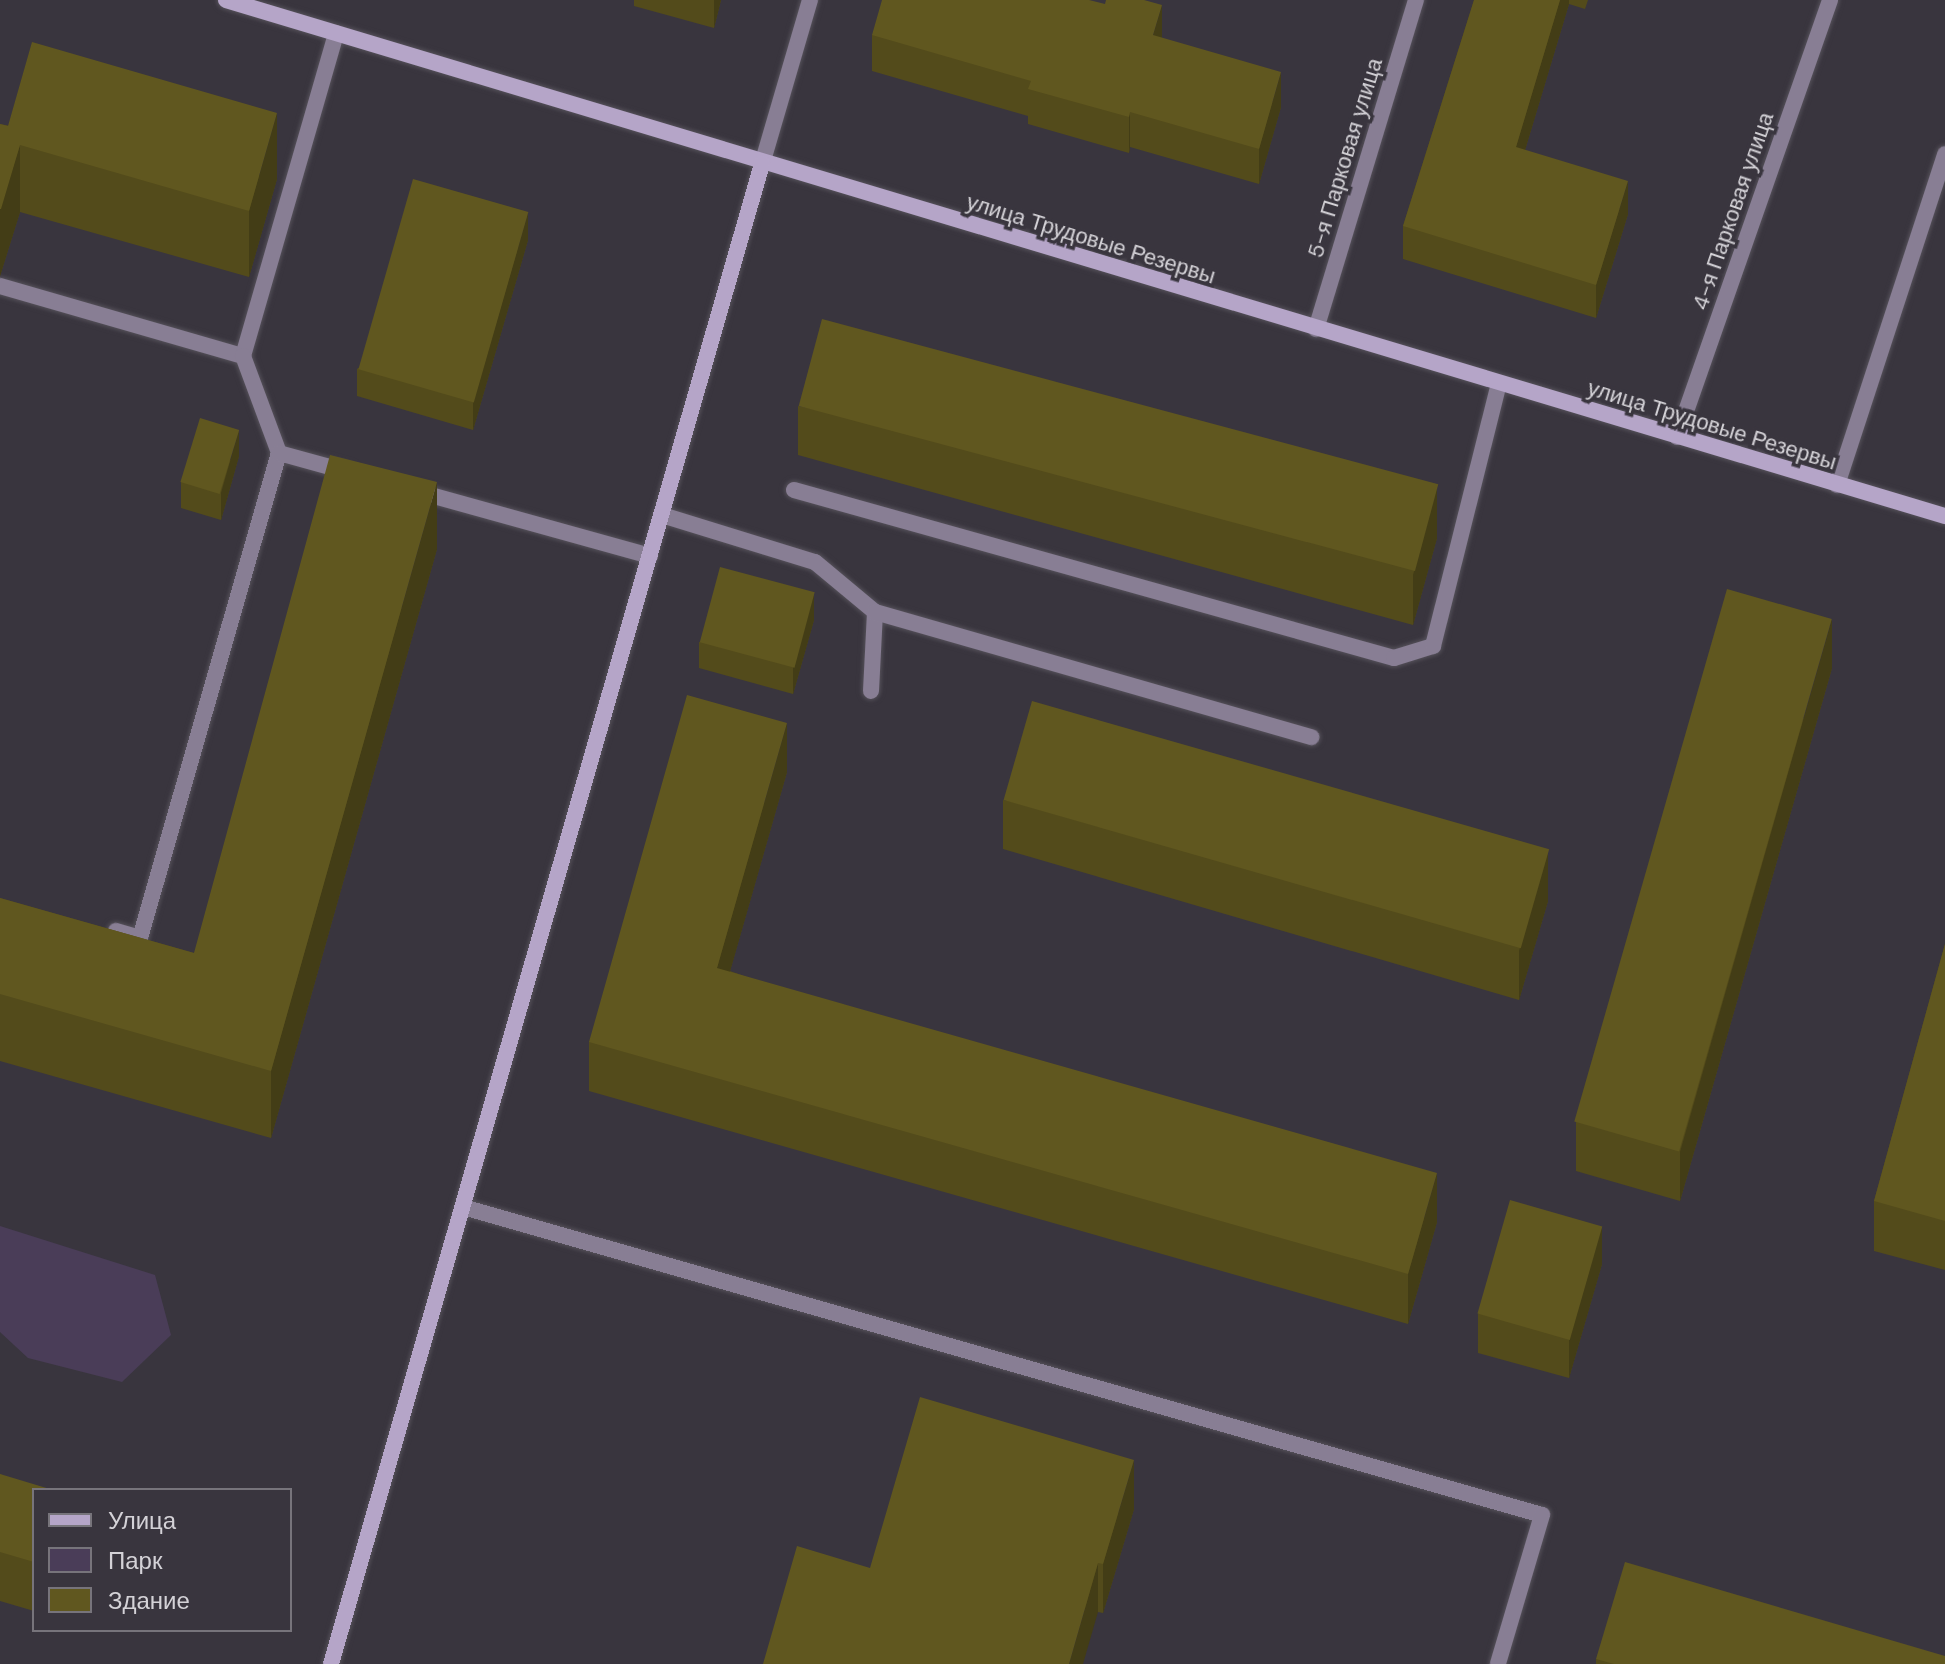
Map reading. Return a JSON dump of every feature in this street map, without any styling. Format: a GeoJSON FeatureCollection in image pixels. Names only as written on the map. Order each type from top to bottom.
{"type":"FeatureCollection","features":[{"type":"Feature","properties":{"kind":"main road","name":"улица Трудовые Резервы"},"geometry":{"type":"LineString","coordinates":[[226,0],[254,4],[336,33],[762,164],[1945,516]]}},
{"type":"Feature","properties":{"kind":"main road"},"geometry":{"type":"LineString","coordinates":[[331,1664],[762,164]]}},
{"type":"Feature","properties":{"kind":"street"},"geometry":{"type":"LineString","coordinates":[[762,164],[810,0]]}},
{"type":"Feature","properties":{"kind":"street","name":"5-я Парковая улица"},"geometry":{"type":"LineString","coordinates":[[1316,329],[1416,0]]}},
{"type":"Feature","properties":{"kind":"street","name":"4-я Парковая улица"},"geometry":{"type":"LineString","coordinates":[[1677,437],[1830,0]]}},
{"type":"Feature","properties":{"kind":"street"},"geometry":{"type":"LineString","coordinates":[[98,926],[140,938],[279,453],[243,356],[336,33]]}},
{"type":"Feature","properties":{"kind":"street"},"geometry":{"type":"LineString","coordinates":[[1837,485],[1945,154]]}},
{"type":"Feature","properties":{"kind":"street"},"geometry":{"type":"LineString","coordinates":[[0,286],[243,356]]}},
{"type":"Feature","properties":{"kind":"street"},"geometry":{"type":"LineString","coordinates":[[794,490],[1394,658],[1433,646],[1499,384]]}},
{"type":"Feature","properties":{"kind":"street"},"geometry":{"type":"LineString","coordinates":[[279,453],[368,477]]}},
{"type":"Feature","properties":{"kind":"street"},"geometry":{"type":"LineString","coordinates":[[398,485],[650,556]]}},
{"type":"Feature","properties":{"kind":"street"},"geometry":{"type":"LineString","coordinates":[[662,515],[815,562],[875,612],[1311,737]]}},
{"type":"Feature","properties":{"kind":"street"},"geometry":{"type":"LineString","coordinates":[[871,691],[875,612]]}},
{"type":"Feature","properties":{"kind":"street"},"geometry":{"type":"LineString","coordinates":[[463,1207],[1542,1515],[1498,1664]]}},
{"type":"Feature","properties":{"kind":"green space"},"geometry":{"type":"Polygon","coordinates":[[[0,1226],[155,1275],[171,1335],[122,1382],[28,1358],[0,1332],[0,1226]]]}},
{"type":"Feature","properties":{"kind":"building"},"geometry":{"type":"Polygon","coordinates":[[[882,0],[1089,0],[1105,4],[1106,0],[1144,0],[1162,5],[1153,35],[1281,72],[1259,149],[1130,112],[1129,117],[1028,89],[1031,81],[872,35],[882,0]]]}},
{"type":"Feature","properties":{"kind":"building"},"geometry":{"type":"Polygon","coordinates":[[[1474,0],[1560,0],[1516,147],[1628,181],[1596,285],[1403,226],[1474,0]]]}},
{"type":"Feature","properties":{"kind":"building"},"geometry":{"type":"Polygon","coordinates":[[[32,42],[277,113],[249,211],[20,145],[0,209],[0,124],[8,126],[32,42]]]}},
{"type":"Feature","properties":{"kind":"building"},"geometry":{"type":"Polygon","coordinates":[[[413,179],[528,212],[474,402],[358,369],[413,179]]]}},
{"type":"Feature","properties":{"kind":"building"},"geometry":{"type":"Polygon","coordinates":[[[822,319],[1438,484],[1415,571],[799,406],[822,319]]]}},
{"type":"Feature","properties":{"kind":"building"},"geometry":{"type":"Polygon","coordinates":[[[200,418],[239,430],[220,494],[180,482],[200,418]]]}},
{"type":"Feature","properties":{"kind":"building"},"geometry":{"type":"Polygon","coordinates":[[[330,455],[437,482],[271,1071],[0,994],[0,898],[194,953],[330,455]]]}},
{"type":"Feature","properties":{"kind":"building"},"geometry":{"type":"Polygon","coordinates":[[[720,567],[815,592],[794,668],[700,642],[720,567]]]}},
{"type":"Feature","properties":{"kind":"building"},"geometry":{"type":"Polygon","coordinates":[[[1727,589],[1832,619],[1679,1152],[1574,1122],[1727,589]]]}},
{"type":"Feature","properties":{"kind":"building"},"geometry":{"type":"Polygon","coordinates":[[[687,695],[787,723],[717,968],[1437,1173],[1408,1274],[589,1042],[687,695]]]}},
{"type":"Feature","properties":{"kind":"building"},"geometry":{"type":"Polygon","coordinates":[[[1032,701],[1549,849],[1521,948],[1004,800],[1032,701]]]}},
{"type":"Feature","properties":{"kind":"building"},"geometry":{"type":"Polygon","coordinates":[[[1945,944],[1945,1221],[1874,1201],[1945,944]]]}},
{"type":"Feature","properties":{"kind":"building"},"geometry":{"type":"Polygon","coordinates":[[[1510,1200],[1602,1226],[1570,1340],[1477,1313],[1510,1200]]]}},
{"type":"Feature","properties":{"kind":"building"},"geometry":{"type":"Polygon","coordinates":[[[920,1397],[1134,1460],[1103,1564],[1098,1563],[1069,1664],[763,1664],[797,1546],[870,1568],[920,1397]]]}},
{"type":"Feature","properties":{"kind":"building"},"geometry":{"type":"Polygon","coordinates":[[[0,1474],[46,1488],[32,1488],[32,1561],[0,1552],[0,1474]]]}},
{"type":"Feature","properties":{"kind":"building"},"geometry":{"type":"Polygon","coordinates":[[[1625,1562],[1945,1656],[1945,1664],[1614,1664],[1596,1659],[1625,1562]]]}}]}
